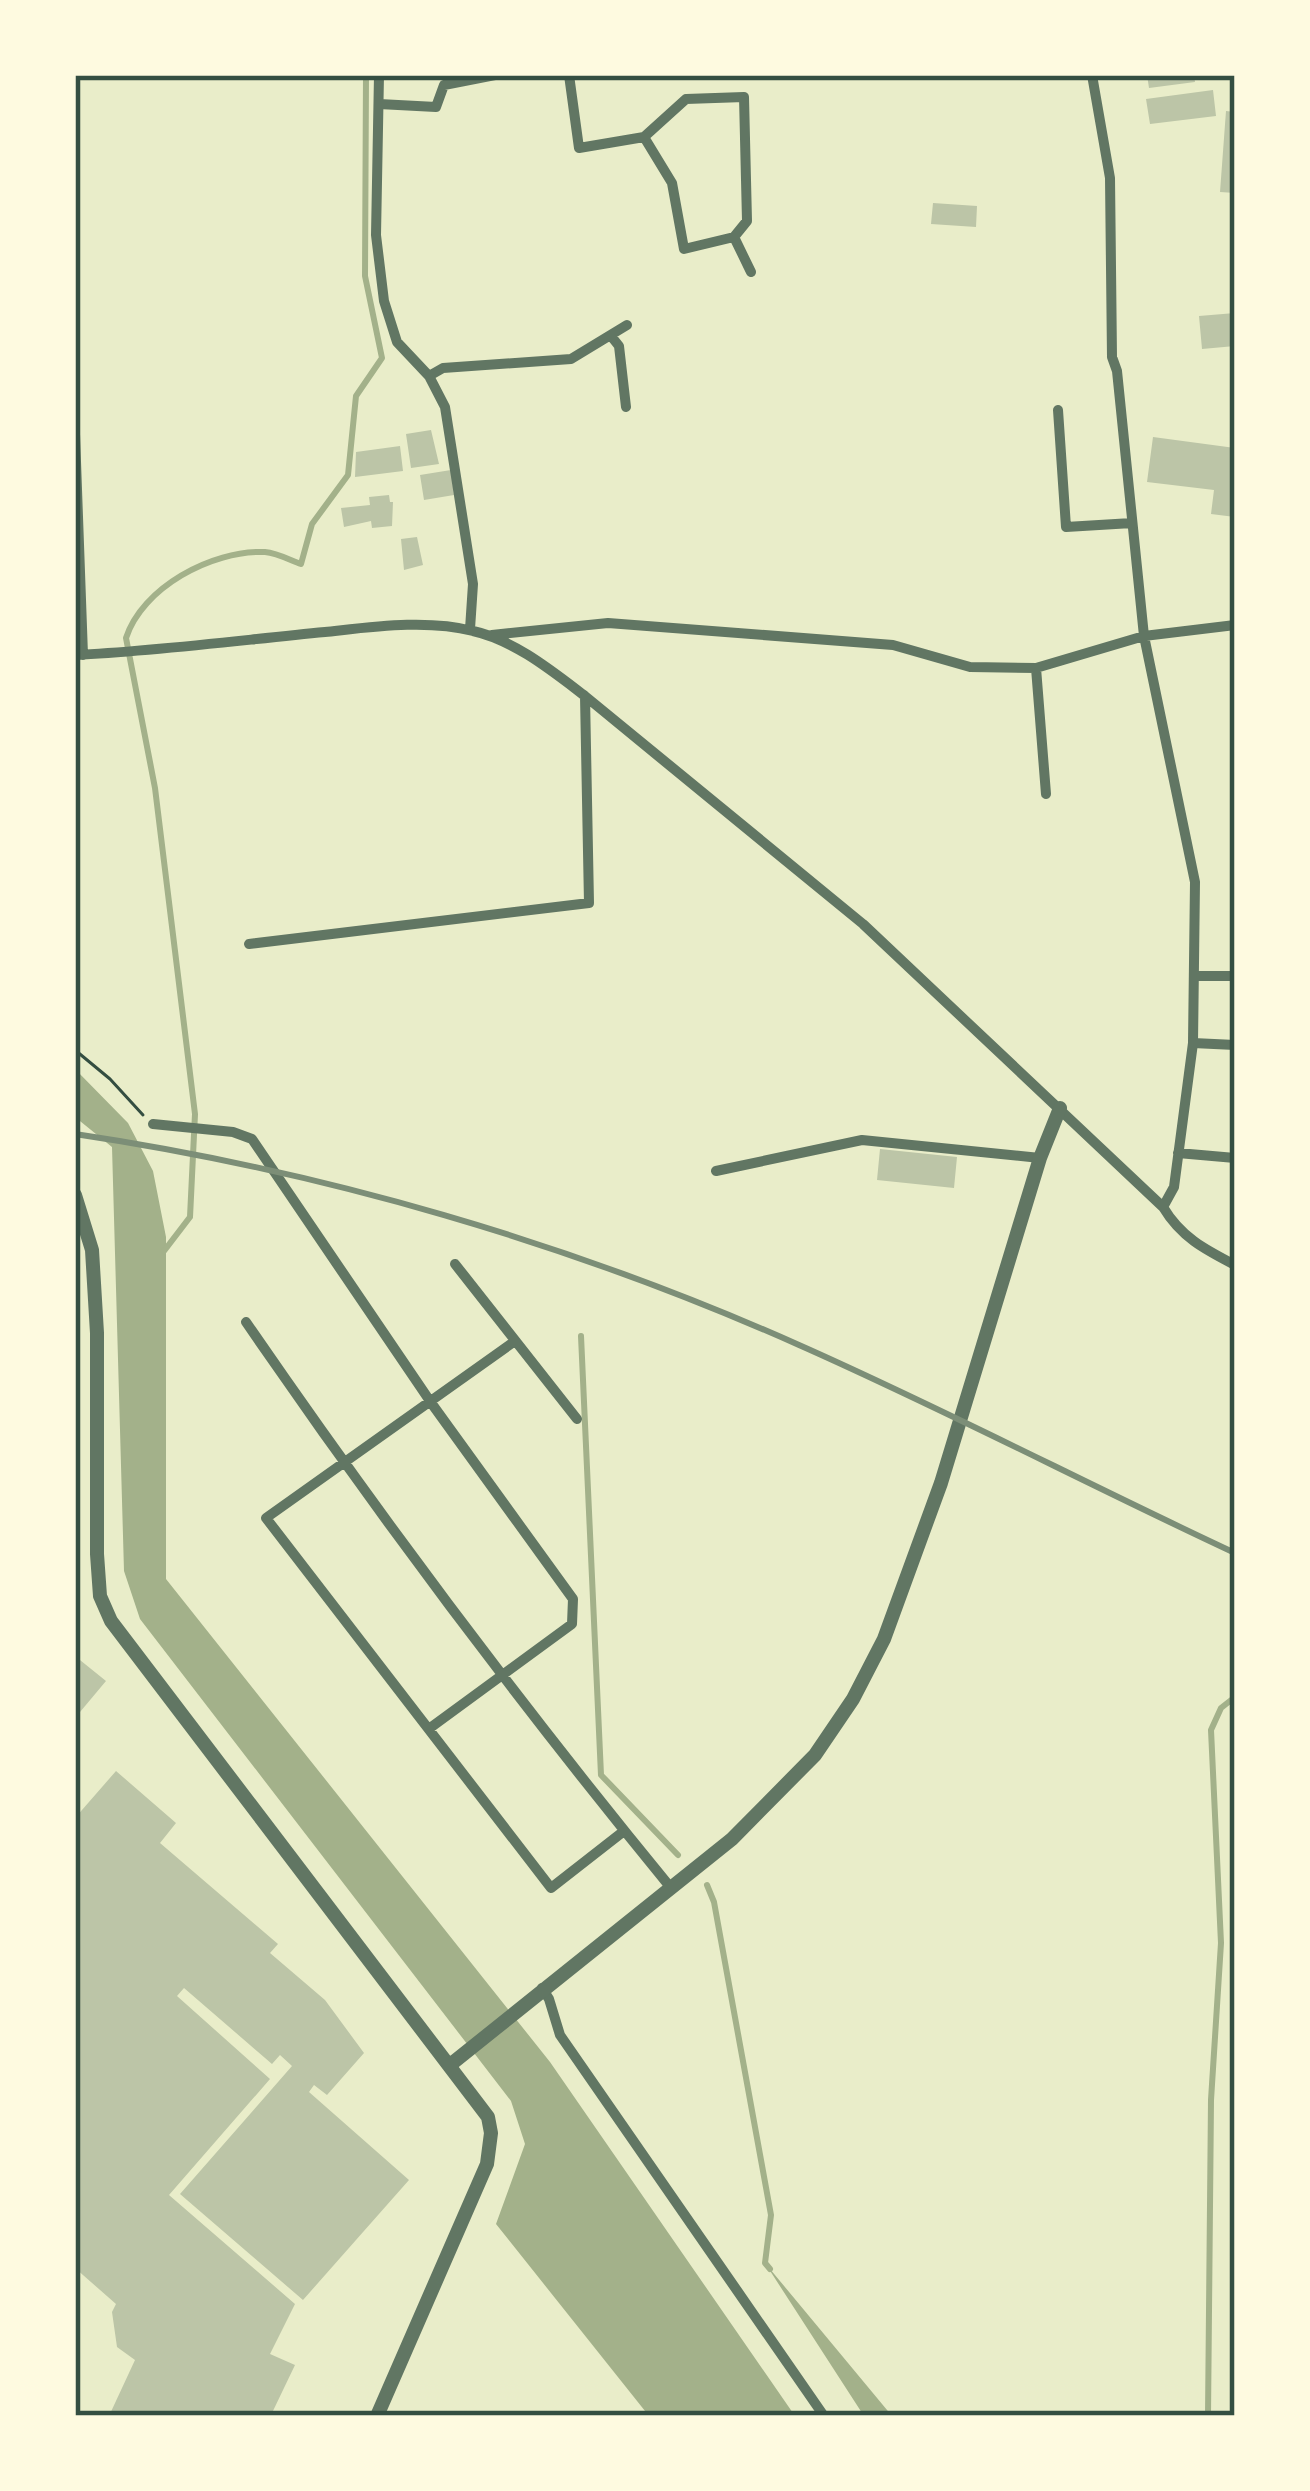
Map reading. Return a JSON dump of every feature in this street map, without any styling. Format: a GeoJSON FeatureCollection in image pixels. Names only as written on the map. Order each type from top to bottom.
{"type":"FeatureCollection","features":[{"type":"Feature","properties":{"kind":"street"},"geometry":{"type":"LineString","coordinates":[[379,75],[376,236],[384,301],[398,343],[429,376],[446,407],[473,584],[470,629]]}},
{"type":"Feature","properties":{"kind":"street"},"geometry":{"type":"LineString","coordinates":[[379,104],[436,106],[444,85],[495,75]]}},
{"type":"Feature","properties":{"kind":"street"},"geometry":{"type":"LineString","coordinates":[[569,75],[579,148],[644,137],[686,99],[744,97],[747,221],[734,237],[684,250],[672,183],[644,137]]}},
{"type":"Feature","properties":{"kind":"street"},"geometry":{"type":"LineString","coordinates":[[1092,75],[1110,178],[1112,357],[1118,370],[1144,636],[1195,882],[1192,1043],[1174,1187],[1163,1207]]}},
{"type":"Feature","properties":{"kind":"street"},"geometry":{"type":"LineString","coordinates":[[734,237],[751,272]]}},
{"type":"Feature","properties":{"kind":"street"},"geometry":{"type":"LineString","coordinates":[[429,376],[442,368],[572,359],[627,326]]}},
{"type":"Feature","properties":{"kind":"street"},"geometry":{"type":"LineString","coordinates":[[611,336],[619,346],[626,407]]}},
{"type":"Feature","properties":{"kind":"street"},"geometry":{"type":"LineString","coordinates":[[1058,410],[1066,527],[1132,523]]}},
{"type":"Feature","properties":{"kind":"street"},"geometry":{"type":"LineString","coordinates":[[75,434],[79,655],[366,628],[470,629],[489,635],[547,667],[585,696],[863,924],[1163,1207],[1176,1228],[1196,1245],[1235,1265]]}},
{"type":"Feature","properties":{"kind":"street"},"geometry":{"type":"LineString","coordinates":[[489,635],[608,623],[893,645],[970,668],[1036,668],[1144,636],[1235,625]]}},
{"type":"Feature","properties":{"kind":"street"},"geometry":{"type":"LineString","coordinates":[[1036,668],[1046,794]]}},
{"type":"Feature","properties":{"kind":"street"},"geometry":{"type":"LineString","coordinates":[[248,944],[589,903],[585,696]]}},
{"type":"Feature","properties":{"kind":"street"},"geometry":{"type":"LineString","coordinates":[[1195,976],[1235,976]]}},
{"type":"Feature","properties":{"kind":"street"},"geometry":{"type":"LineString","coordinates":[[1192,1043],[1235,1045]]}},
{"type":"Feature","properties":{"kind":"street"},"geometry":{"type":"LineString","coordinates":[[450,2065],[732,1839],[815,1755],[853,1699],[884,1640],[941,1483],[1040,1158],[1060,1108]]}},
{"type":"Feature","properties":{"kind":"street"},"geometry":{"type":"LineString","coordinates":[[153,1124],[233,1132],[252,1139],[431,1404],[573,1599],[572,1624],[430,1728]]}},
{"type":"Feature","properties":{"kind":"street"},"geometry":{"type":"LineString","coordinates":[[716,1171],[862,1140],[1040,1158]]}},
{"type":"Feature","properties":{"kind":"street"},"geometry":{"type":"LineString","coordinates":[[1178,1154],[1235,1158]]}},
{"type":"Feature","properties":{"kind":"street"},"geometry":{"type":"LineString","coordinates":[[75,1195],[92,1250],[95,1291],[100,1597],[111,1621],[168,1699],[488,2117],[487,2164],[377,2416]]}},
{"type":"Feature","properties":{"kind":"street"},"geometry":{"type":"LineString","coordinates":[[455,1264],[577,1419]]}},
{"type":"Feature","properties":{"kind":"street"},"geometry":{"type":"LineString","coordinates":[[246,1322],[344,1465],[502,1678],[670,1888]]}},
{"type":"Feature","properties":{"kind":"street"},"geometry":{"type":"LineString","coordinates":[[515,1341],[266,1518],[551,1888],[624,1831]]}},
{"type":"Feature","properties":{"kind":"street"},"geometry":{"type":"LineString","coordinates":[[537,1992],[549,1999],[560,2036],[824,2416]]}},
{"type":"Feature","properties":{"kind":"path"},"geometry":{"type":"LineString","coordinates":[[75,1050],[153,1124]]}},
{"type":"Feature","properties":{"kind":"shaded area"},"geometry":{"type":"Polygon","coordinates":[[[75,1069],[128,1123],[153,1171],[166,1237],[166,1579],[550,2062],[795,2416],[649,2416],[496,2224],[525,2144],[511,2101],[140,1619],[124,1571],[112,1147],[75,1117],[75,1069]]]}},
{"type":"Feature","properties":{"kind":"shaded area"},"geometry":{"type":"Polygon","coordinates":[[[765,2263],[892,2416],[864,2416],[765,2263]]]}},
{"type":"Feature","properties":{"kind":"building"},"geometry":{"type":"Polygon","coordinates":[[[1147,75],[1194,75],[1195,82],[1149,88],[1147,75]]]}},
{"type":"Feature","properties":{"kind":"building"},"geometry":{"type":"Polygon","coordinates":[[[1213,90],[1216,116],[1150,124],[1146,99],[1213,90]]]}},
{"type":"Feature","properties":{"kind":"building"},"geometry":{"type":"Polygon","coordinates":[[[1226,111],[1235,112],[1235,193],[1220,192],[1226,111]]]}},
{"type":"Feature","properties":{"kind":"building"},"geometry":{"type":"Polygon","coordinates":[[[933,203],[977,206],[976,227],[931,224],[933,203]]]}},
{"type":"Feature","properties":{"kind":"building"},"geometry":{"type":"Polygon","coordinates":[[[1235,313],[1235,346],[1202,349],[1199,316],[1235,313]]]}},
{"type":"Feature","properties":{"kind":"building"},"geometry":{"type":"Polygon","coordinates":[[[431,430],[439,464],[411,468],[406,434],[431,430]]]}},
{"type":"Feature","properties":{"kind":"building"},"geometry":{"type":"Polygon","coordinates":[[[1153,437],[1235,448],[1235,517],[1211,514],[1214,490],[1147,482],[1153,437]]]}},
{"type":"Feature","properties":{"kind":"building"},"geometry":{"type":"Polygon","coordinates":[[[400,446],[403,471],[355,477],[356,452],[400,446]]]}},
{"type":"Feature","properties":{"kind":"building"},"geometry":{"type":"Polygon","coordinates":[[[451,470],[454,495],[424,500],[420,475],[451,470]]]}},
{"type":"Feature","properties":{"kind":"building"},"geometry":{"type":"Polygon","coordinates":[[[389,495],[392,526],[372,528],[371,521],[344,527],[341,508],[370,505],[369,497],[389,495]]]}},
{"type":"Feature","properties":{"kind":"building"},"geometry":{"type":"Polygon","coordinates":[[[417,537],[423,565],[404,570],[401,539],[417,537]]]}},
{"type":"Feature","properties":{"kind":"building"},"geometry":{"type":"Polygon","coordinates":[[[880,1149],[957,1157],[954,1188],[877,1180],[880,1149]]]}},
{"type":"Feature","properties":{"kind":"building"},"geometry":{"type":"Polygon","coordinates":[[[75,1656],[106,1681],[75,1718],[75,1656]]]}},
{"type":"Feature","properties":{"kind":"building"},"geometry":{"type":"Polygon","coordinates":[[[116,1771],[176,1823],[160,1843],[278,1944],[270,1953],[325,2000],[364,2053],[327,2095],[314,2085],[309,2092],[409,2180],[303,2300],[180,2194],[292,2066],[280,2055],[272,2064],[184,1988],[177,1996],[270,2079],[169,2195],[295,2304],[270,2354],[295,2365],[272,2413],[279,2416],[109,2416],[135,2360],[117,2347],[112,2312],[116,2304],[75,2268],[75,1818],[116,1771]]]}},
{"type":"Feature","properties":{"kind":"waterway"},"geometry":{"type":"LineString","coordinates":[[164,1251],[190,1217],[195,1114],[155,788],[126,638],[147,603],[202,565],[265,552],[301,564],[312,524],[348,475],[356,396],[382,358],[365,276],[366,75]]}},
{"type":"Feature","properties":{"kind":"waterway"},"geometry":{"type":"LineString","coordinates":[[581,1336],[601,1775],[678,1855]]}},
{"type":"Feature","properties":{"kind":"waterway"},"geometry":{"type":"LineString","coordinates":[[1208,2416],[1211,2100],[1221,1943],[1211,1730],[1221,1708],[1235,1697]]}},
{"type":"Feature","properties":{"kind":"waterway"},"geometry":{"type":"LineString","coordinates":[[707,1885],[714,1902],[771,2215],[765,2263],[770,2269]]}},
{"type":"Feature","properties":{"kind":"railway"},"geometry":{"type":"LineString","coordinates":[[75,1134],[353,1190],[624,1274],[854,1370],[1235,1553]]}}]}
